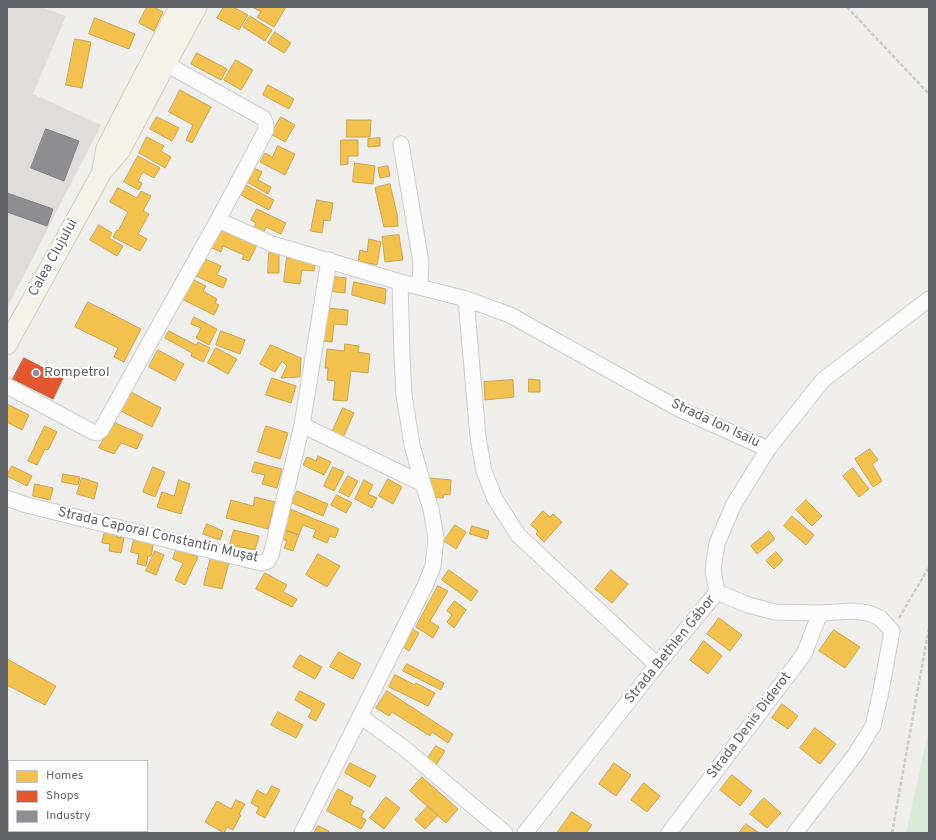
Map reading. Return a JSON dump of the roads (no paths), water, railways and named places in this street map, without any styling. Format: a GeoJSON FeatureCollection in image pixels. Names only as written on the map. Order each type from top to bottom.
{"type":"FeatureCollection","features":[{"type":"Feature","properties":{"kind":"main road","name":"Calea Clujului"},"geometry":{"type":"LineString","coordinates":[[102,172],[106,148],[179,7]]}},
{"type":"Feature","properties":{"kind":"main road","name":"Calea Clujului"},"geometry":{"type":"LineString","coordinates":[[7,345],[102,172],[120,151],[197,7]]}},
{"type":"Feature","properties":{"kind":"street"},"geometry":{"type":"LineString","coordinates":[[7,386],[93,432],[97,433],[101,430],[218,220],[266,130],[264,118],[166,64]]}},
{"type":"Feature","properties":{"kind":"street"},"geometry":{"type":"LineString","coordinates":[[400,144],[421,262],[420,287]]}},
{"type":"Feature","properties":{"kind":"street"},"geometry":{"type":"LineString","coordinates":[[218,220],[272,244],[400,282],[404,394],[412,446],[431,509],[436,538],[433,566],[425,586],[302,833]]}},
{"type":"Feature","properties":{"kind":"street","name":"Strada Caporal Constantin Mușat"},"geometry":{"type":"LineString","coordinates":[[7,498],[23,504],[261,563],[268,560],[271,555],[302,425],[329,260]]}},
{"type":"Feature","properties":{"kind":"street","name":"Strada Ion Isaiu"},"geometry":{"type":"LineString","coordinates":[[400,282],[466,299],[510,315],[679,409],[768,449],[823,380],[929,299]]}},
{"type":"Feature","properties":{"kind":"street"},"geometry":{"type":"LineString","coordinates":[[466,299],[478,437],[484,471],[495,499],[518,535],[657,665]]}},
{"type":"Feature","properties":{"kind":"street"},"geometry":{"type":"LineString","coordinates":[[302,425],[423,484]]}},
{"type":"Feature","properties":{"kind":"street"},"geometry":{"type":"LineString","coordinates":[[717,592],[713,570],[717,544],[734,504],[768,449]]}},
{"type":"Feature","properties":{"kind":"street","name":"Strada Bethlen Gábor"},"geometry":{"type":"LineString","coordinates":[[526,833],[657,665],[717,592],[748,606],[775,612],[868,613],[880,618],[892,631],[873,726],[855,755],[795,833]]}},
{"type":"Feature","properties":{"kind":"street","name":"Strada Denis Diderot"},"geometry":{"type":"LineString","coordinates":[[669,833],[804,654],[820,613]]}},
{"type":"Feature","properties":{"kind":"street"},"geometry":{"type":"LineString","coordinates":[[360,716],[404,748],[505,833]]}},
{"type":"Feature","properties":{"kind":"place","name":"Rompetrol"},"geometry":{"type":"Point","coordinates":[36,373]}}]}
